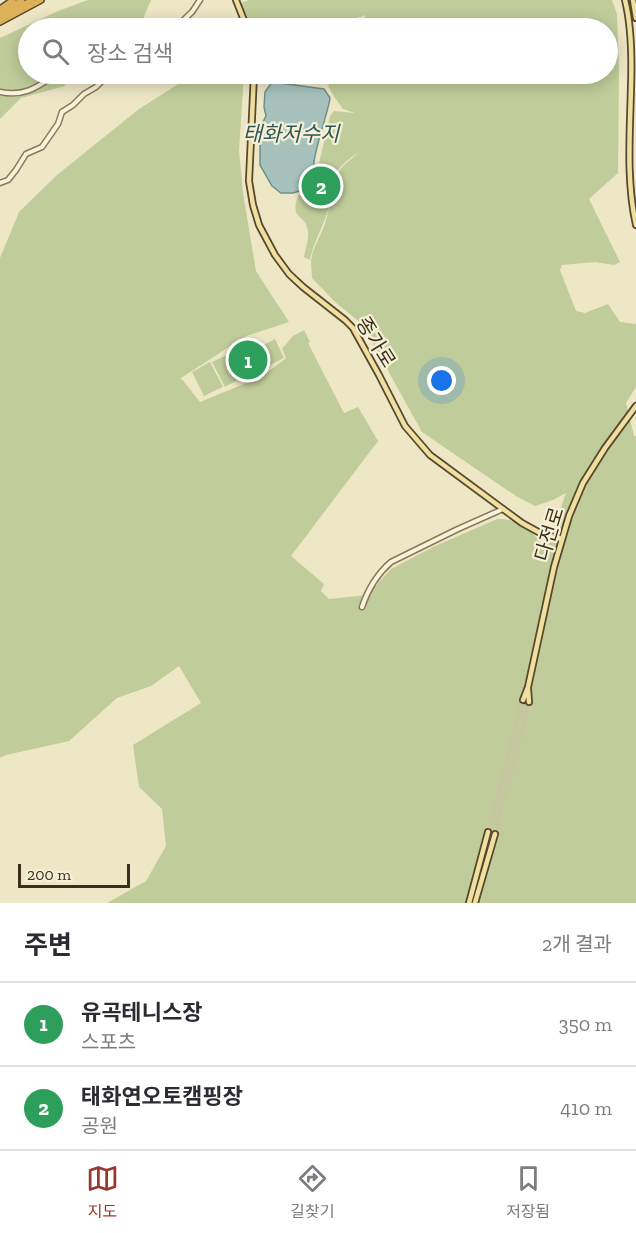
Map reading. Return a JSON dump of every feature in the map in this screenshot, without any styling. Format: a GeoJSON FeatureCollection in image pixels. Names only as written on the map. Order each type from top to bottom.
{"type":"FeatureCollection","features":[{"type":"Feature","properties":{"kind":"highway"},"geometry":{"type":"LineString","coordinates":[[0,11],[13,0]]}},
{"type":"Feature","properties":{"kind":"highway"},"geometry":{"type":"LineString","coordinates":[[0,11],[22,0]]}},
{"type":"Feature","properties":{"kind":"highway"},"geometry":{"type":"LineString","coordinates":[[0,20],[33,0]]}},
{"type":"Feature","properties":{"kind":"highway"},"geometry":{"type":"LineString","coordinates":[[0,20],[41,0]]}},
{"type":"Feature","properties":{"kind":"main road"},"geometry":{"type":"LineString","coordinates":[[236,0],[243,18]]}},
{"type":"Feature","properties":{"kind":"main road"},"geometry":{"type":"LineString","coordinates":[[625,0],[629,18],[631,56],[629,144],[631,200],[636,225]]}},
{"type":"Feature","properties":{"kind":"main road"},"geometry":{"type":"LineString","coordinates":[[633,0],[636,17]]}},
{"type":"Feature","properties":{"kind":"main road","name":"종가로"},"geometry":{"type":"LineString","coordinates":[[254,84],[249,181],[256,215],[268,244],[290,274],[303,287],[353,328],[401,418],[421,446],[522,523],[542,534],[562,539]]}},
{"type":"Feature","properties":{"kind":"main road","name":"다전로"},"geometry":{"type":"LineString","coordinates":[[523,700],[562,539],[583,483],[636,406]]}},
{"type":"Feature","properties":{"kind":"main road","name":"다전로"},"geometry":{"type":"LineString","coordinates":[[528,687],[529,702]]}},
{"type":"Feature","properties":{"kind":"main road"},"geometry":{"type":"LineString","coordinates":[[470,903],[488,832]]}},
{"type":"Feature","properties":{"kind":"main road"},"geometry":{"type":"LineString","coordinates":[[475,903],[495,834]]}},
{"type":"Feature","properties":{"kind":"street"},"geometry":{"type":"LineString","coordinates":[[186,18],[200,0]]}},
{"type":"Feature","properties":{"kind":"street"},"geometry":{"type":"LineString","coordinates":[[629,18],[636,17]]}},
{"type":"Feature","properties":{"kind":"street"},"geometry":{"type":"LineString","coordinates":[[0,92],[16,94],[26,92],[41,84]]}},
{"type":"Feature","properties":{"kind":"street"},"geometry":{"type":"LineString","coordinates":[[0,183],[8,180],[26,154],[42,147],[58,124],[62,111],[99,84]]}},
{"type":"Feature","properties":{"kind":"street"},"geometry":{"type":"LineString","coordinates":[[362,607],[371,584],[391,562],[503,509]]}},
{"type":"Feature","properties":{"kind":"green space"},"geometry":{"type":"Polygon","coordinates":[[[88,0],[151,0],[143,18],[43,18],[88,0]]]}},
{"type":"Feature","properties":{"kind":"green space"},"geometry":{"type":"Polygon","coordinates":[[[249,0],[612,0],[617,18],[364,18],[366,15],[357,18],[247,18],[241,3],[249,0]]]}},
{"type":"Feature","properties":{"kind":"green space"},"geometry":{"type":"Polygon","coordinates":[[[18,30],[18,84],[65,84],[65,86],[21,98],[0,119],[0,38],[18,30]]]}},
{"type":"Feature","properties":{"kind":"green space"},"geometry":{"type":"Polygon","coordinates":[[[618,43],[619,72],[618,173],[589,199],[620,262],[614,265],[595,262],[562,265],[560,270],[576,311],[585,313],[608,304],[620,322],[636,324],[636,387],[626,403],[634,436],[636,436],[636,903],[107,903],[146,881],[166,846],[162,809],[139,787],[133,745],[201,703],[179,666],[151,686],[117,698],[69,741],[0,758],[0,258],[19,212],[57,175],[139,109],[178,84],[243,84],[239,150],[243,193],[256,271],[289,322],[246,336],[181,378],[200,402],[263,376],[286,358],[282,349],[293,336],[304,330],[310,342],[308,343],[344,413],[358,407],[378,441],[291,556],[324,584],[321,591],[329,599],[367,595],[391,569],[433,547],[497,519],[519,524],[546,548],[566,493],[535,506],[516,496],[422,432],[362,324],[335,302],[312,278],[311,261],[331,200],[330,185],[343,166],[359,152],[342,165],[330,182],[329,189],[330,201],[314,245],[310,260],[304,257],[308,238],[307,226],[295,210],[298,196],[313,187],[319,179],[317,172],[330,116],[334,111],[355,113],[343,109],[328,86],[329,84],[618,84],[618,43]]]}},
{"type":"Feature","properties":{"kind":"green space"},"geometry":{"type":"Polygon","coordinates":[[[275,339],[284,358],[266,367],[256,349],[275,339]]]}},
{"type":"Feature","properties":{"kind":"green space"},"geometry":{"type":"Polygon","coordinates":[[[251,343],[263,368],[245,377],[233,353],[251,343]]]}},
{"type":"Feature","properties":{"kind":"green space"},"geometry":{"type":"Polygon","coordinates":[[[231,353],[243,377],[225,387],[212,362],[231,353]]]}},
{"type":"Feature","properties":{"kind":"green space"},"geometry":{"type":"Polygon","coordinates":[[[210,362],[223,387],[204,396],[192,372],[210,362]]]}},
{"type":"Feature","properties":{"kind":"water","name":"태화저수지"},"geometry":{"type":"Polygon","coordinates":[[[271,84],[287,84],[324,89],[330,98],[313,167],[319,181],[306,189],[293,193],[281,193],[272,186],[260,165],[260,140],[262,124],[266,116],[265,92],[271,84]]]}},
{"type":"Feature","properties":{"kind":"tunnel"},"geometry":{"type":"LineString","coordinates":[[488,832],[523,700]]}},
{"type":"Feature","properties":{"kind":"tunnel"},"geometry":{"type":"LineString","coordinates":[[495,834],[529,702]]}},
{"type":"Feature","properties":{"kind":"place","name":"태화연오토캠핑장"},"geometry":{"type":"Point","coordinates":[321,186]}},
{"type":"Feature","properties":{"kind":"place","name":"유곡테니스장"},"geometry":{"type":"Point","coordinates":[248,360]}}]}
